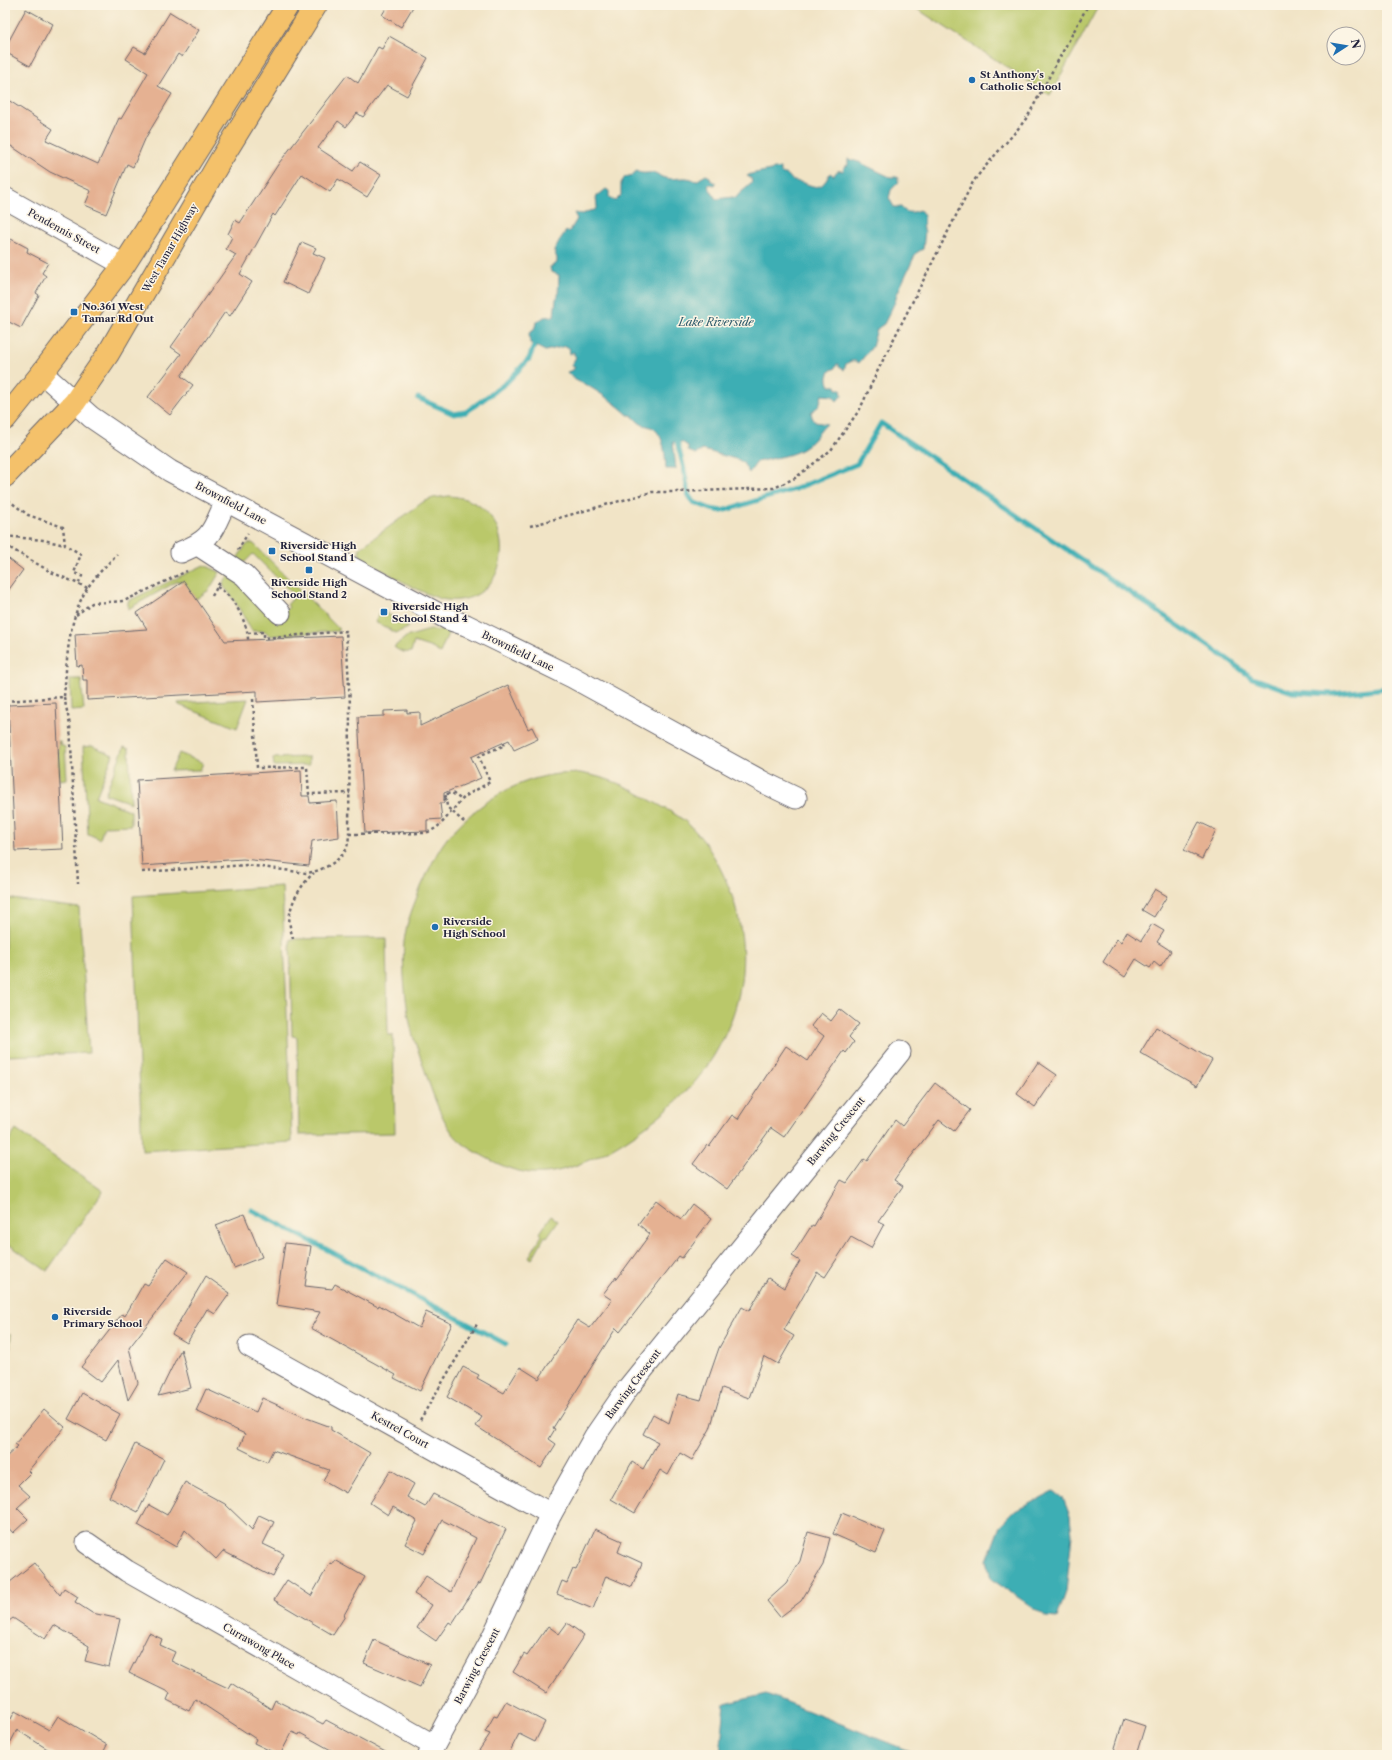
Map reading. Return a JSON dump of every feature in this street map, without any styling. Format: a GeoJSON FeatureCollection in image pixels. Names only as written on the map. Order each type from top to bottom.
{"type":"FeatureCollection","features":[{"type":"Feature","properties":{"kind":"highway"},"geometry":{"type":"LineString","coordinates":[[5,419],[124,265],[288,5]]}},
{"type":"Feature","properties":{"kind":"highway","name":"West Tamar Highway"},"geometry":{"type":"LineString","coordinates":[[5,476],[75,402],[108,354],[220,161],[316,5]]}},
{"type":"Feature","properties":{"kind":"street","name":"Pendennis Street"},"geometry":{"type":"LineString","coordinates":[[5,198],[124,265]]}},
{"type":"Feature","properties":{"kind":"street","name":"Brownfield Lane"},"geometry":{"type":"LineString","coordinates":[[42,373],[91,417],[170,471],[448,619],[466,625],[572,677],[765,783],[796,798]]}},
{"type":"Feature","properties":{"kind":"street"},"geometry":{"type":"LineString","coordinates":[[226,501],[210,536],[189,556],[244,575],[280,613]]}},
{"type":"Feature","properties":{"kind":"street","name":"Barwing Crescent"},"geometry":{"type":"LineString","coordinates":[[431,1750],[490,1642],[551,1514],[595,1436],[628,1388],[900,1052]]}},
{"type":"Feature","properties":{"kind":"street","name":"Kestrel Court"},"geometry":{"type":"LineString","coordinates":[[249,1346],[551,1514]]}},
{"type":"Feature","properties":{"kind":"street","name":"Currawong Place"},"geometry":{"type":"LineString","coordinates":[[86,1543],[127,1571],[431,1750]]}},
{"type":"Feature","properties":{"kind":"path"},"geometry":{"type":"LineString","coordinates":[[530,526],[652,492],[774,488],[794,478],[831,450],[860,409],[878,370],[973,182],[993,155],[1016,132],[1028,116],[1088,5]]}},
{"type":"Feature","properties":{"kind":"path"},"geometry":{"type":"LineString","coordinates":[[8,500],[28,515],[63,527],[65,545]]}},
{"type":"Feature","properties":{"kind":"path"},"geometry":{"type":"LineString","coordinates":[[237,553],[248,533]]}},
{"type":"Feature","properties":{"kind":"path"},"geometry":{"type":"LineString","coordinates":[[5,536],[43,540],[65,545],[81,554],[74,572],[82,576],[78,584]]}},
{"type":"Feature","properties":{"kind":"path"},"geometry":{"type":"LineString","coordinates":[[5,545],[40,566],[88,588]]}},
{"type":"Feature","properties":{"kind":"path"},"geometry":{"type":"LineString","coordinates":[[78,884],[70,726],[64,697],[68,644],[75,616],[88,588],[116,554]]}},
{"type":"Feature","properties":{"kind":"path"},"geometry":{"type":"LineString","coordinates":[[75,616],[92,603],[124,601],[189,556]]}},
{"type":"Feature","properties":{"kind":"path"},"geometry":{"type":"LineString","coordinates":[[212,596],[221,581]]}},
{"type":"Feature","properties":{"kind":"path"},"geometry":{"type":"LineString","coordinates":[[217,587],[224,591],[234,604],[248,629],[248,640]]}},
{"type":"Feature","properties":{"kind":"path"},"geometry":{"type":"LineString","coordinates":[[142,872],[247,865],[306,873],[314,872],[337,860],[347,846],[349,834],[350,792],[350,705],[346,631],[264,638],[264,632],[248,633]]}},
{"type":"Feature","properties":{"kind":"path"},"geometry":{"type":"LineString","coordinates":[[5,701],[64,697]]}},
{"type":"Feature","properties":{"kind":"path"},"geometry":{"type":"LineString","coordinates":[[253,699],[257,768],[307,767],[309,794],[350,792]]}},
{"type":"Feature","properties":{"kind":"path"},"geometry":{"type":"LineString","coordinates":[[349,834],[425,833],[430,831],[441,824],[467,795],[490,782],[479,757],[480,755],[505,745],[503,742]]}},
{"type":"Feature","properties":{"kind":"path"},"geometry":{"type":"LineString","coordinates":[[462,800],[452,794],[446,794],[444,798],[446,800],[447,807],[465,823]]}},
{"type":"Feature","properties":{"kind":"path"},"geometry":{"type":"LineString","coordinates":[[293,939],[289,919],[291,908],[303,885],[314,872]]}},
{"type":"Feature","properties":{"kind":"path"},"geometry":{"type":"LineString","coordinates":[[411,1436],[477,1324]]}},
{"type":"Feature","properties":{"kind":"green space"},"geometry":{"type":"Polygon","coordinates":[[[911,5],[1099,5],[1050,95],[911,5]]]}},
{"type":"Feature","properties":{"kind":"green space"},"geometry":{"type":"Polygon","coordinates":[[[449,496],[473,502],[489,515],[499,533],[501,552],[497,571],[486,587],[470,598],[447,600],[438,598],[404,582],[362,558],[359,553],[360,548],[423,502],[433,498],[449,496]]]}},
{"type":"Feature","properties":{"kind":"green space"},"geometry":{"type":"Polygon","coordinates":[[[251,543],[254,544],[338,628],[338,631],[270,636],[265,631],[252,631],[233,598],[224,587],[223,583],[228,576],[235,579],[276,620],[289,607],[287,605],[295,596],[253,554],[243,564],[236,560],[246,545],[251,543]]]}},
{"type":"Feature","properties":{"kind":"green space"},"geometry":{"type":"Polygon","coordinates":[[[204,565],[220,572],[209,590],[196,599],[183,581],[176,582],[128,609],[128,601],[204,565]]]}},
{"type":"Feature","properties":{"kind":"green space"},"geometry":{"type":"Polygon","coordinates":[[[381,611],[407,624],[408,628],[396,633],[375,622],[381,611]]]}},
{"type":"Feature","properties":{"kind":"green space"},"geometry":{"type":"Polygon","coordinates":[[[430,630],[449,631],[440,653],[432,648],[414,642],[411,652],[401,651],[394,647],[406,637],[430,630]]]}},
{"type":"Feature","properties":{"kind":"green space"},"geometry":{"type":"Polygon","coordinates":[[[70,679],[81,679],[84,710],[71,711],[70,679]]]}},
{"type":"Feature","properties":{"kind":"green space"},"geometry":{"type":"Polygon","coordinates":[[[248,699],[237,728],[179,705],[178,703],[248,699]]]}},
{"type":"Feature","properties":{"kind":"green space"},"geometry":{"type":"Polygon","coordinates":[[[58,741],[65,747],[67,779],[60,780],[58,741]]]}},
{"type":"Feature","properties":{"kind":"green space"},"geometry":{"type":"Polygon","coordinates":[[[92,746],[113,755],[96,797],[131,811],[131,825],[104,826],[100,839],[88,834],[83,747],[92,746]]]}},
{"type":"Feature","properties":{"kind":"green space"},"geometry":{"type":"Polygon","coordinates":[[[124,747],[129,749],[131,803],[105,794],[124,747]]]}},
{"type":"Feature","properties":{"kind":"green space"},"geometry":{"type":"Polygon","coordinates":[[[179,753],[203,763],[200,770],[171,771],[179,753]]]}},
{"type":"Feature","properties":{"kind":"green space"},"geometry":{"type":"Polygon","coordinates":[[[309,757],[309,765],[274,766],[273,758],[309,757]]]}},
{"type":"Feature","properties":{"kind":"green space"},"geometry":{"type":"Polygon","coordinates":[[[580,773],[600,777],[633,790],[681,818],[691,826],[701,838],[711,851],[733,897],[739,922],[742,948],[742,973],[738,998],[730,1022],[719,1046],[705,1069],[684,1094],[642,1129],[598,1156],[582,1163],[553,1172],[527,1173],[513,1170],[499,1164],[470,1148],[458,1139],[446,1123],[434,1098],[411,1028],[404,982],[404,942],[411,914],[430,867],[449,836],[459,825],[482,805],[508,789],[536,778],[558,774],[580,773]]]}},
{"type":"Feature","properties":{"kind":"green space"},"geometry":{"type":"Polygon","coordinates":[[[282,886],[292,1142],[142,1151],[133,896],[282,886]]]}},
{"type":"Feature","properties":{"kind":"green space"},"geometry":{"type":"Polygon","coordinates":[[[5,898],[79,908],[89,1053],[5,1056],[5,898]]]}},
{"type":"Feature","properties":{"kind":"green space"},"geometry":{"type":"Polygon","coordinates":[[[386,938],[388,1035],[393,1035],[395,1133],[299,1135],[297,1037],[292,1036],[290,939],[386,938]]]}},
{"type":"Feature","properties":{"kind":"green space"},"geometry":{"type":"Polygon","coordinates":[[[16,1130],[103,1191],[47,1271],[5,1242],[5,1146],[16,1130]]]}},
{"type":"Feature","properties":{"kind":"green space"},"geometry":{"type":"Polygon","coordinates":[[[551,1216],[558,1221],[547,1237],[545,1236],[532,1259],[529,1257],[542,1235],[540,1233],[551,1216]]]}},
{"type":"Feature","properties":{"kind":"green space"},"geometry":{"type":"Polygon","coordinates":[[[5,1334],[11,1334],[8,1391],[5,1391],[5,1334]]]}},
{"type":"Feature","properties":{"kind":"water","name":"Lake Riverside"},"geometry":{"type":"Polygon","coordinates":[[[848,159],[859,162],[890,177],[897,177],[899,182],[891,190],[889,198],[894,207],[901,207],[905,211],[909,212],[920,210],[922,212],[924,222],[922,227],[925,231],[923,249],[916,253],[884,324],[877,329],[872,347],[859,363],[854,361],[849,362],[846,364],[844,370],[839,367],[839,364],[837,364],[834,369],[831,370],[828,376],[828,382],[830,386],[836,386],[837,389],[841,389],[842,395],[837,401],[833,396],[822,395],[819,406],[811,412],[815,422],[827,424],[811,443],[803,449],[784,456],[757,462],[749,473],[743,463],[739,460],[703,450],[696,454],[688,451],[688,446],[682,442],[673,442],[676,469],[666,469],[664,447],[660,436],[653,428],[641,424],[610,400],[570,376],[567,372],[573,370],[575,367],[571,366],[576,357],[574,352],[569,354],[570,349],[566,346],[545,351],[530,343],[529,333],[534,330],[536,323],[544,317],[554,316],[556,299],[558,296],[559,275],[551,272],[550,267],[557,263],[557,258],[554,251],[559,241],[566,231],[569,232],[577,219],[574,213],[583,214],[595,210],[597,206],[596,197],[606,189],[609,191],[609,197],[615,201],[621,195],[621,183],[625,177],[633,175],[636,171],[643,173],[655,173],[661,177],[670,179],[688,178],[696,181],[706,175],[710,177],[711,181],[716,183],[715,185],[710,184],[708,186],[716,199],[736,198],[752,183],[751,178],[747,176],[751,174],[780,168],[781,173],[788,175],[793,181],[818,186],[822,185],[830,173],[834,176],[837,171],[843,171],[844,167],[848,165],[848,159]]]}},
{"type":"Feature","properties":{"kind":"water"},"geometry":{"type":"Polygon","coordinates":[[[1054,1491],[1063,1498],[1070,1516],[1072,1535],[1066,1592],[1057,1618],[1047,1617],[991,1579],[987,1560],[1000,1526],[1015,1511],[1054,1491]]]}},
{"type":"Feature","properties":{"kind":"water"},"geometry":{"type":"Polygon","coordinates":[[[766,1694],[919,1755],[720,1755],[725,1704],[766,1694]]]}},
{"type":"Feature","properties":{"kind":"building"},"geometry":{"type":"Polygon","coordinates":[[[388,5],[414,5],[401,27],[382,15],[388,5]]]}},
{"type":"Feature","properties":{"kind":"building"},"geometry":{"type":"Polygon","coordinates":[[[26,9],[53,24],[30,66],[5,52],[5,48],[26,9]]]}},
{"type":"Feature","properties":{"kind":"building"},"geometry":{"type":"Polygon","coordinates":[[[170,12],[199,30],[182,57],[178,54],[158,86],[172,94],[146,137],[133,167],[127,164],[106,214],[85,205],[91,191],[50,172],[5,142],[5,98],[53,129],[46,140],[98,164],[119,118],[121,119],[148,73],[126,59],[134,47],[145,53],[170,12]]]}},
{"type":"Feature","properties":{"kind":"building"},"geometry":{"type":"Polygon","coordinates":[[[389,36],[428,58],[407,96],[387,85],[363,117],[357,113],[346,127],[338,121],[318,148],[353,171],[360,162],[381,175],[367,197],[338,179],[330,192],[302,174],[275,216],[273,214],[240,274],[252,282],[230,316],[225,312],[181,376],[193,385],[170,415],[148,397],[181,354],[171,347],[236,255],[226,249],[232,237],[228,234],[235,220],[240,223],[279,163],[347,75],[358,83],[378,47],[382,49],[389,36]]]}},
{"type":"Feature","properties":{"kind":"building"},"geometry":{"type":"Polygon","coordinates":[[[11,239],[28,248],[27,252],[48,263],[42,273],[46,276],[36,293],[39,295],[21,328],[5,320],[5,250],[11,239]]]}},
{"type":"Feature","properties":{"kind":"building"},"geometry":{"type":"Polygon","coordinates":[[[302,242],[316,248],[313,253],[325,258],[308,294],[283,282],[302,242]]]}},
{"type":"Feature","properties":{"kind":"building"},"geometry":{"type":"Polygon","coordinates":[[[5,556],[23,570],[5,595],[5,556]]]}},
{"type":"Feature","properties":{"kind":"building"},"geometry":{"type":"Polygon","coordinates":[[[184,581],[225,641],[341,636],[345,697],[257,702],[257,691],[87,700],[87,680],[83,680],[82,665],[77,666],[75,634],[147,629],[137,613],[184,581]]]}},
{"type":"Feature","properties":{"kind":"building"},"geometry":{"type":"Polygon","coordinates":[[[508,685],[528,729],[532,727],[538,739],[514,750],[509,740],[471,757],[481,778],[444,793],[444,803],[440,803],[442,819],[427,820],[427,831],[365,833],[358,717],[384,716],[384,711],[407,710],[407,713],[420,712],[420,726],[508,685]]]}},
{"type":"Feature","properties":{"kind":"building"},"geometry":{"type":"Polygon","coordinates":[[[56,703],[63,849],[15,851],[8,705],[56,703]]]}},
{"type":"Feature","properties":{"kind":"building"},"geometry":{"type":"Polygon","coordinates":[[[301,770],[302,796],[309,796],[310,803],[337,801],[339,837],[312,841],[309,866],[243,859],[142,866],[137,780],[301,770]]]}},
{"type":"Feature","properties":{"kind":"building"},"geometry":{"type":"Polygon","coordinates":[[[1199,822],[1216,830],[1202,859],[1184,850],[1199,822]]]}},
{"type":"Feature","properties":{"kind":"building"},"geometry":{"type":"Polygon","coordinates":[[[1155,889],[1167,896],[1154,917],[1142,910],[1155,889]]]}},
{"type":"Feature","properties":{"kind":"building"},"geometry":{"type":"Polygon","coordinates":[[[1152,924],[1164,931],[1157,942],[1171,951],[1160,967],[1154,962],[1150,968],[1136,959],[1125,977],[1103,962],[1117,939],[1121,942],[1127,932],[1141,941],[1152,924]]]}},
{"type":"Feature","properties":{"kind":"building"},"geometry":{"type":"Polygon","coordinates":[[[840,1009],[859,1024],[849,1037],[854,1042],[846,1053],[844,1051],[784,1137],[771,1128],[727,1189],[693,1164],[707,1145],[709,1147],[732,1115],[738,1119],[786,1046],[808,1061],[824,1036],[811,1026],[821,1013],[831,1021],[840,1009]]]}},
{"type":"Feature","properties":{"kind":"building"},"geometry":{"type":"Polygon","coordinates":[[[1156,1027],[1212,1060],[1197,1086],[1140,1053],[1156,1027]]]}},
{"type":"Feature","properties":{"kind":"building"},"geometry":{"type":"Polygon","coordinates":[[[1038,1062],[1057,1075],[1035,1107],[1017,1094],[1038,1062]]]}},
{"type":"Feature","properties":{"kind":"building"},"geometry":{"type":"Polygon","coordinates":[[[935,1083],[970,1110],[954,1131],[939,1120],[903,1167],[894,1180],[903,1186],[878,1221],[884,1224],[871,1248],[851,1237],[825,1277],[817,1272],[784,1330],[794,1336],[778,1364],[764,1356],[749,1398],[722,1388],[710,1429],[692,1460],[680,1453],[668,1475],[660,1470],[635,1513],[611,1499],[632,1462],[643,1469],[658,1442],[643,1434],[653,1414],[669,1423],[678,1394],[701,1400],[719,1348],[742,1307],[749,1311],[768,1278],[784,1288],[800,1261],[792,1256],[812,1225],[814,1226],[841,1180],[847,1183],[864,1159],[867,1161],[895,1120],[902,1126],[935,1083]]]}},
{"type":"Feature","properties":{"kind":"building"},"geometry":{"type":"Polygon","coordinates":[[[656,1200],[681,1219],[692,1204],[711,1219],[682,1258],[679,1256],[620,1332],[616,1328],[553,1428],[555,1429],[549,1439],[556,1444],[541,1468],[476,1426],[482,1417],[447,1397],[463,1367],[479,1375],[477,1378],[504,1393],[520,1367],[539,1379],[577,1320],[590,1328],[612,1300],[603,1294],[616,1277],[617,1279],[650,1234],[638,1224],[656,1200]]]}},
{"type":"Feature","properties":{"kind":"building"},"geometry":{"type":"Polygon","coordinates":[[[244,1214],[262,1257],[234,1268],[216,1225],[244,1214]]]}},
{"type":"Feature","properties":{"kind":"building"},"geometry":{"type":"Polygon","coordinates":[[[285,1243],[311,1246],[305,1286],[332,1289],[335,1284],[378,1307],[379,1305],[419,1328],[426,1312],[452,1324],[420,1391],[394,1378],[396,1375],[311,1328],[320,1312],[276,1305],[285,1243]]]}},
{"type":"Feature","properties":{"kind":"building"},"geometry":{"type":"Polygon","coordinates":[[[167,1258],[188,1272],[129,1348],[138,1383],[128,1400],[118,1360],[101,1382],[81,1367],[122,1314],[125,1316],[144,1283],[148,1285],[167,1258]]]}},
{"type":"Feature","properties":{"kind":"building"},"geometry":{"type":"Polygon","coordinates":[[[206,1276],[230,1293],[215,1314],[207,1309],[187,1343],[172,1334],[206,1276]]]}},
{"type":"Feature","properties":{"kind":"building"},"geometry":{"type":"Polygon","coordinates":[[[181,1349],[191,1388],[158,1396],[181,1349]]]}},
{"type":"Feature","properties":{"kind":"building"},"geometry":{"type":"Polygon","coordinates":[[[206,1389],[256,1412],[262,1398],[304,1417],[331,1427],[331,1430],[370,1453],[346,1493],[323,1480],[329,1470],[273,1450],[267,1462],[239,1448],[245,1434],[196,1411],[206,1389]]]}},
{"type":"Feature","properties":{"kind":"building"},"geometry":{"type":"Polygon","coordinates":[[[82,1393],[120,1414],[106,1440],[68,1419],[82,1393]]]}},
{"type":"Feature","properties":{"kind":"building"},"geometry":{"type":"Polygon","coordinates":[[[44,1409],[65,1427],[28,1471],[30,1473],[18,1485],[30,1496],[17,1508],[28,1519],[13,1533],[5,1524],[5,1458],[18,1446],[15,1444],[44,1409]]]}},
{"type":"Feature","properties":{"kind":"building"},"geometry":{"type":"Polygon","coordinates":[[[135,1444],[164,1459],[138,1512],[109,1497],[135,1444]]]}},
{"type":"Feature","properties":{"kind":"building"},"geometry":{"type":"Polygon","coordinates":[[[391,1470],[414,1484],[407,1497],[425,1507],[433,1494],[490,1523],[491,1522],[506,1529],[480,1584],[478,1583],[452,1624],[449,1622],[436,1641],[417,1628],[432,1605],[414,1594],[426,1576],[451,1592],[476,1538],[442,1520],[424,1554],[405,1544],[417,1521],[393,1507],[388,1515],[370,1503],[391,1470]]]}},
{"type":"Feature","properties":{"kind":"building"},"geometry":{"type":"Polygon","coordinates":[[[185,1482],[225,1504],[252,1530],[259,1515],[274,1522],[263,1544],[284,1554],[273,1577],[223,1551],[216,1559],[185,1530],[176,1547],[138,1525],[149,1505],[167,1515],[185,1482]]]}},
{"type":"Feature","properties":{"kind":"building"},"geometry":{"type":"Polygon","coordinates":[[[842,1513],[885,1531],[876,1553],[833,1534],[842,1513]]]}},
{"type":"Feature","properties":{"kind":"building"},"geometry":{"type":"Polygon","coordinates":[[[595,1529],[622,1541],[618,1552],[642,1563],[632,1587],[606,1576],[593,1609],[557,1594],[562,1581],[567,1583],[573,1569],[576,1570],[595,1529]]]}},
{"type":"Feature","properties":{"kind":"building"},"geometry":{"type":"Polygon","coordinates":[[[808,1532],[830,1538],[823,1565],[801,1601],[780,1617],[767,1601],[786,1584],[800,1561],[808,1532]]]}},
{"type":"Feature","properties":{"kind":"building"},"geometry":{"type":"Polygon","coordinates":[[[335,1560],[365,1577],[344,1615],[345,1616],[333,1635],[274,1600],[287,1580],[311,1596],[330,1563],[333,1564],[335,1560]]]}},
{"type":"Feature","properties":{"kind":"building"},"geometry":{"type":"Polygon","coordinates":[[[34,1563],[60,1595],[64,1588],[78,1597],[75,1602],[92,1613],[120,1619],[109,1667],[85,1661],[89,1646],[54,1625],[45,1639],[13,1618],[5,1624],[5,1586],[34,1563]]]}},
{"type":"Feature","properties":{"kind":"building"},"geometry":{"type":"Polygon","coordinates":[[[567,1623],[584,1635],[546,1693],[513,1672],[524,1654],[527,1656],[548,1626],[559,1634],[567,1623]]]}},
{"type":"Feature","properties":{"kind":"building"},"geometry":{"type":"Polygon","coordinates":[[[149,1633],[162,1639],[160,1645],[175,1652],[171,1661],[228,1688],[231,1683],[271,1709],[275,1700],[323,1724],[326,1720],[391,1755],[340,1755],[300,1733],[299,1735],[292,1732],[279,1755],[254,1743],[256,1739],[195,1699],[189,1711],[167,1700],[170,1693],[129,1673],[149,1633]]]}},
{"type":"Feature","properties":{"kind":"building"},"geometry":{"type":"Polygon","coordinates":[[[374,1640],[430,1665],[420,1687],[364,1663],[374,1640]]]}},
{"type":"Feature","properties":{"kind":"building"},"geometry":{"type":"Polygon","coordinates":[[[506,1701],[545,1722],[535,1742],[519,1734],[508,1755],[476,1755],[490,1734],[485,1732],[494,1716],[497,1717],[506,1701]]]}},
{"type":"Feature","properties":{"kind":"building"},"geometry":{"type":"Polygon","coordinates":[[[15,1711],[49,1730],[58,1716],[107,1745],[102,1755],[57,1755],[17,1730],[5,1753],[5,1715],[11,1719],[15,1711]]]}},
{"type":"Feature","properties":{"kind":"building"},"geometry":{"type":"Polygon","coordinates":[[[1124,1719],[1145,1726],[1136,1755],[1120,1755],[1121,1753],[1114,1751],[1124,1719]]]}},
{"type":"Feature","properties":{"kind":"waterway"},"geometry":{"type":"LineString","coordinates":[[418,398],[454,414],[466,412],[506,383],[529,359],[534,346]]}},
{"type":"Feature","properties":{"kind":"waterway"},"geometry":{"type":"LineString","coordinates":[[677,441],[685,473],[688,494],[693,502],[711,509],[722,511],[795,489],[857,464],[881,423],[1226,658],[1252,678],[1292,692],[1332,694],[1387,688]]}},
{"type":"Feature","properties":{"kind":"waterway"},"geometry":{"type":"LineString","coordinates":[[252,1210],[506,1344]]}},
{"type":"Feature","properties":{"kind":"place","name":"St Anthony's Catholic School"},"geometry":{"type":"Point","coordinates":[972,80]}},
{"type":"Feature","properties":{"kind":"place","name":"No.361 West Tamar Rd Out"},"geometry":{"type":"Point","coordinates":[74,312]}},
{"type":"Feature","properties":{"kind":"place","name":"Riverside High School Stand 1"},"geometry":{"type":"Point","coordinates":[272,551]}},
{"type":"Feature","properties":{"kind":"place","name":"Riverside High School Stand 2"},"geometry":{"type":"Point","coordinates":[309,570]}},
{"type":"Feature","properties":{"kind":"place","name":"Riverside High School Stand 4"},"geometry":{"type":"Point","coordinates":[384,612]}},
{"type":"Feature","properties":{"kind":"place","name":"Riverside High School"},"geometry":{"type":"Point","coordinates":[435,927]}},
{"type":"Feature","properties":{"kind":"place","name":"Riverside Primary School"},"geometry":{"type":"Point","coordinates":[55,1317]}}]}
